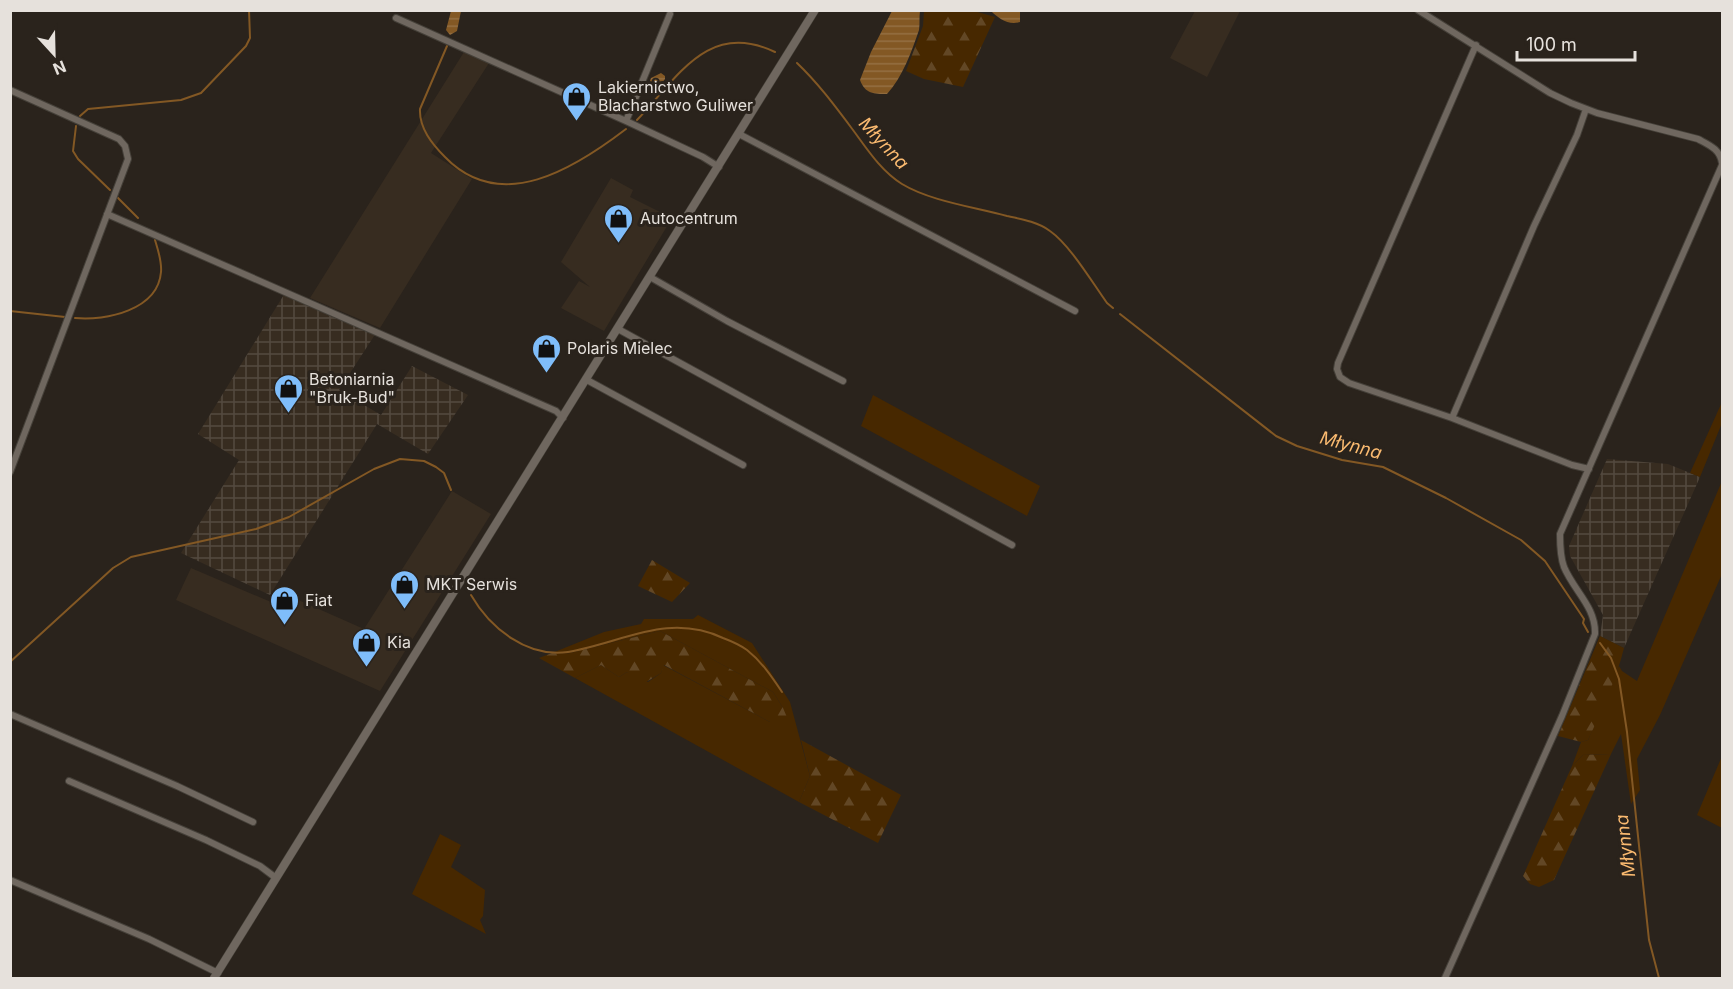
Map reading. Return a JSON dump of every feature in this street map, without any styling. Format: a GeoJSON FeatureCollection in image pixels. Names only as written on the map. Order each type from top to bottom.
{"type":"FeatureCollection","features":[{"type":"Feature","properties":{"kind":"street"},"geometry":{"type":"LineString","coordinates":[[10,880],[149,939],[216,976],[815,10]]}},
{"type":"Feature","properties":{"kind":"street"},"geometry":{"type":"LineString","coordinates":[[1418,10],[1550,93],[1586,109],[1698,139],[1713,147],[1721,155],[1722,164],[1560,534],[1560,552],[1564,567],[1592,611],[1595,634],[1562,716],[1445,978]]}},
{"type":"Feature","properties":{"kind":"street"},"geometry":{"type":"LineString","coordinates":[[626,121],[670,14]]}},
{"type":"Feature","properties":{"kind":"street"},"geometry":{"type":"LineString","coordinates":[[396,18],[626,121],[703,157],[719,167]]}},
{"type":"Feature","properties":{"kind":"street"},"geometry":{"type":"LineString","coordinates":[[1476,45],[1342,352],[1337,369],[1340,377],[1349,383],[1452,418],[1572,465],[1589,469]]}},
{"type":"Feature","properties":{"kind":"street"},"geometry":{"type":"LineString","coordinates":[[10,90],[119,139],[125,146],[128,159],[10,472]]}},
{"type":"Feature","properties":{"kind":"street"},"geometry":{"type":"LineString","coordinates":[[1452,418],[1534,225],[1577,135],[1586,109]]}},
{"type":"Feature","properties":{"kind":"street"},"geometry":{"type":"LineString","coordinates":[[739,134],[1074,311]]}},
{"type":"Feature","properties":{"kind":"street"},"geometry":{"type":"LineString","coordinates":[[107,214],[556,411],[563,418]]}},
{"type":"Feature","properties":{"kind":"street"},"geometry":{"type":"LineString","coordinates":[[650,278],[726,321],[843,381]]}},
{"type":"Feature","properties":{"kind":"street"},"geometry":{"type":"LineString","coordinates":[[618,329],[1012,545]]}},
{"type":"Feature","properties":{"kind":"street"},"geometry":{"type":"LineString","coordinates":[[587,380],[743,465]]}},
{"type":"Feature","properties":{"kind":"street"},"geometry":{"type":"LineString","coordinates":[[10,714],[177,786],[253,822]]}},
{"type":"Feature","properties":{"kind":"street"},"geometry":{"type":"LineString","coordinates":[[69,780],[206,840],[260,866],[276,878]]}},
{"type":"Feature","properties":{"kind":"shaded area"},"geometry":{"type":"Polygon","coordinates":[[[451,11],[461,11],[457,31],[450,35],[446,30],[451,11]]]}},
{"type":"Feature","properties":{"kind":"shaded area"},"geometry":{"type":"Polygon","coordinates":[[[892,11],[920,11],[919,30],[906,64],[892,88],[887,94],[874,93],[867,91],[860,80],[871,52],[892,11]]]}},
{"type":"Feature","properties":{"kind":"shaded area"},"geometry":{"type":"Polygon","coordinates":[[[991,11],[1020,11],[1020,22],[1000,19],[991,11]]]}},
{"type":"Feature","properties":{"kind":"shaded area"},"geometry":{"type":"Polygon","coordinates":[[[1195,11],[1240,11],[1207,77],[1170,58],[1195,11]]]}},
{"type":"Feature","properties":{"kind":"shaded area"},"geometry":{"type":"Polygon","coordinates":[[[464,52],[489,63],[431,153],[472,179],[380,328],[310,298],[464,52]]]}},
{"type":"Feature","properties":{"kind":"shaded area"},"geometry":{"type":"Polygon","coordinates":[[[661,73],[665,79],[654,93],[650,93],[647,89],[651,78],[661,73]]]}},
{"type":"Feature","properties":{"kind":"shaded area"},"geometry":{"type":"Polygon","coordinates":[[[611,178],[633,190],[630,197],[672,218],[604,331],[561,308],[579,281],[590,287],[561,262],[611,178]]]}},
{"type":"Feature","properties":{"kind":"shaded area"},"geometry":{"type":"Polygon","coordinates":[[[285,293],[376,333],[339,390],[381,415],[412,366],[468,395],[428,454],[377,424],[270,595],[181,553],[239,460],[198,434],[285,293]]]}},
{"type":"Feature","properties":{"kind":"shaded area"},"geometry":{"type":"Polygon","coordinates":[[[1607,459],[1668,464],[1700,477],[1624,648],[1600,636],[1603,615],[1570,556],[1569,546],[1607,459]]]}},
{"type":"Feature","properties":{"kind":"shaded area"},"geometry":{"type":"Polygon","coordinates":[[[452,491],[491,514],[380,691],[176,600],[191,568],[271,602],[278,591],[364,629],[452,491]]]}},
{"type":"Feature","properties":{"kind":"green space"},"geometry":{"type":"Polygon","coordinates":[[[924,11],[974,11],[995,17],[963,87],[924,79],[906,71],[923,26],[924,11]]]}},
{"type":"Feature","properties":{"kind":"green space"},"geometry":{"type":"Polygon","coordinates":[[[873,395],[1040,486],[1027,516],[861,426],[873,395]]]}},
{"type":"Feature","properties":{"kind":"green space"},"geometry":{"type":"Polygon","coordinates":[[[1722,402],[1722,423],[1700,477],[1690,473],[1722,402]]]}},
{"type":"Feature","properties":{"kind":"green space"},"geometry":{"type":"Polygon","coordinates":[[[1722,481],[1722,574],[1660,715],[1637,759],[1640,790],[1631,804],[1621,734],[1611,754],[1583,755],[1572,766],[1581,742],[1588,740],[1619,666],[1622,671],[1637,681],[1722,481]]]}},
{"type":"Feature","properties":{"kind":"green space"},"geometry":{"type":"Polygon","coordinates":[[[652,560],[690,583],[672,602],[638,586],[652,560]]]}},
{"type":"Feature","properties":{"kind":"green space"},"geometry":{"type":"Polygon","coordinates":[[[698,615],[752,643],[790,702],[810,776],[799,802],[575,678],[601,665],[619,677],[627,672],[648,682],[661,673],[663,665],[770,722],[783,708],[773,692],[660,631],[566,654],[552,653],[604,632],[641,624],[644,619],[693,619],[698,615]]]}},
{"type":"Feature","properties":{"kind":"green space"},"geometry":{"type":"Polygon","coordinates":[[[660,631],[773,692],[792,729],[786,734],[775,733],[770,722],[664,665],[661,673],[643,684],[627,672],[619,677],[601,665],[575,678],[539,658],[552,653],[566,654],[660,631]]]}},
{"type":"Feature","properties":{"kind":"green space"},"geometry":{"type":"Polygon","coordinates":[[[1600,636],[1624,648],[1608,695],[1588,740],[1581,742],[1558,736],[1600,636]]]}},
{"type":"Feature","properties":{"kind":"green space"},"geometry":{"type":"Polygon","coordinates":[[[801,740],[901,795],[878,843],[799,802],[810,776],[801,740]]]}},
{"type":"Feature","properties":{"kind":"green space"},"geometry":{"type":"Polygon","coordinates":[[[1611,754],[1554,880],[1539,887],[1530,884],[1523,876],[1572,766],[1583,755],[1611,754]]]}},
{"type":"Feature","properties":{"kind":"green space"},"geometry":{"type":"Polygon","coordinates":[[[1722,756],[1722,828],[1697,815],[1722,756]]]}},
{"type":"Feature","properties":{"kind":"green space"},"geometry":{"type":"Polygon","coordinates":[[[440,834],[461,845],[451,867],[485,890],[483,916],[480,920],[486,934],[412,894],[440,834]]]}},
{"type":"Feature","properties":{"kind":"waterway"},"geometry":{"type":"LineString","coordinates":[[80,116],[88,109],[181,100],[201,93],[246,46],[250,38],[249,10]]}},
{"type":"Feature","properties":{"kind":"waterway","name":"Młynna"},"geometry":{"type":"LineString","coordinates":[[637,120],[681,71],[696,58],[713,48],[731,43],[752,44],[775,52]]}},
{"type":"Feature","properties":{"kind":"waterway","name":"Młynna"},"geometry":{"type":"LineString","coordinates":[[447,46],[420,109],[420,116],[424,129],[435,147],[467,174],[490,183],[513,184],[537,179],[584,158],[626,129]]}},
{"type":"Feature","properties":{"kind":"waterway","name":"Młynna"},"geometry":{"type":"LineString","coordinates":[[797,63],[894,179],[926,195],[1040,225],[1058,237],[1113,308]]}},
{"type":"Feature","properties":{"kind":"waterway"},"geometry":{"type":"LineString","coordinates":[[76,126],[73,151],[78,159],[110,190]]}},
{"type":"Feature","properties":{"kind":"waterway"},"geometry":{"type":"LineString","coordinates":[[115,195],[138,218]]}},
{"type":"Feature","properties":{"kind":"waterway"},"geometry":{"type":"LineString","coordinates":[[75,318],[115,315],[141,304],[151,296],[158,285],[161,272],[155,240]]}},
{"type":"Feature","properties":{"kind":"waterway"},"geometry":{"type":"LineString","coordinates":[[10,311],[65,317]]}},
{"type":"Feature","properties":{"kind":"waterway","name":"Młynna"},"geometry":{"type":"LineString","coordinates":[[1120,314],[1276,436],[1297,446],[1342,460],[1383,467],[1446,498],[1521,540],[1545,561],[1584,619],[1583,623],[1588,632]]}},
{"type":"Feature","properties":{"kind":"waterway"},"geometry":{"type":"LineString","coordinates":[[10,662],[113,568],[131,557],[256,529],[289,517],[374,469],[400,459],[424,461],[436,467],[444,473],[451,490]]}},
{"type":"Feature","properties":{"kind":"waterway"},"geometry":{"type":"LineString","coordinates":[[471,595],[488,619],[511,638],[524,645],[553,653],[588,648],[664,629],[683,628],[702,631],[729,640],[747,650],[762,665],[782,692]]}},
{"type":"Feature","properties":{"kind":"waterway","name":"Młynna"},"geometry":{"type":"LineString","coordinates":[[1600,643],[1611,658],[1619,679],[1627,732],[1649,940],[1659,978]]}},
{"type":"Feature","properties":{"kind":"place","name":"Lakiernictwo, Blacharstwo Guliwer"},"geometry":{"type":"Point","coordinates":[577,122]}},
{"type":"Feature","properties":{"kind":"place","name":"Autocentrum"},"geometry":{"type":"Point","coordinates":[619,244]}},
{"type":"Feature","properties":{"kind":"place","name":"Polaris Mielec"},"geometry":{"type":"Point","coordinates":[546,374]}},
{"type":"Feature","properties":{"kind":"place","name":"Betoniarnia \"Bruk-Bud\""},"geometry":{"type":"Point","coordinates":[288,414]}},
{"type":"Feature","properties":{"kind":"place","name":"MKT Serwis"},"geometry":{"type":"Point","coordinates":[405,610]}},
{"type":"Feature","properties":{"kind":"place","name":"Fiat"},"geometry":{"type":"Point","coordinates":[284,626]}},
{"type":"Feature","properties":{"kind":"place","name":"Kia"},"geometry":{"type":"Point","coordinates":[366,668]}}]}
